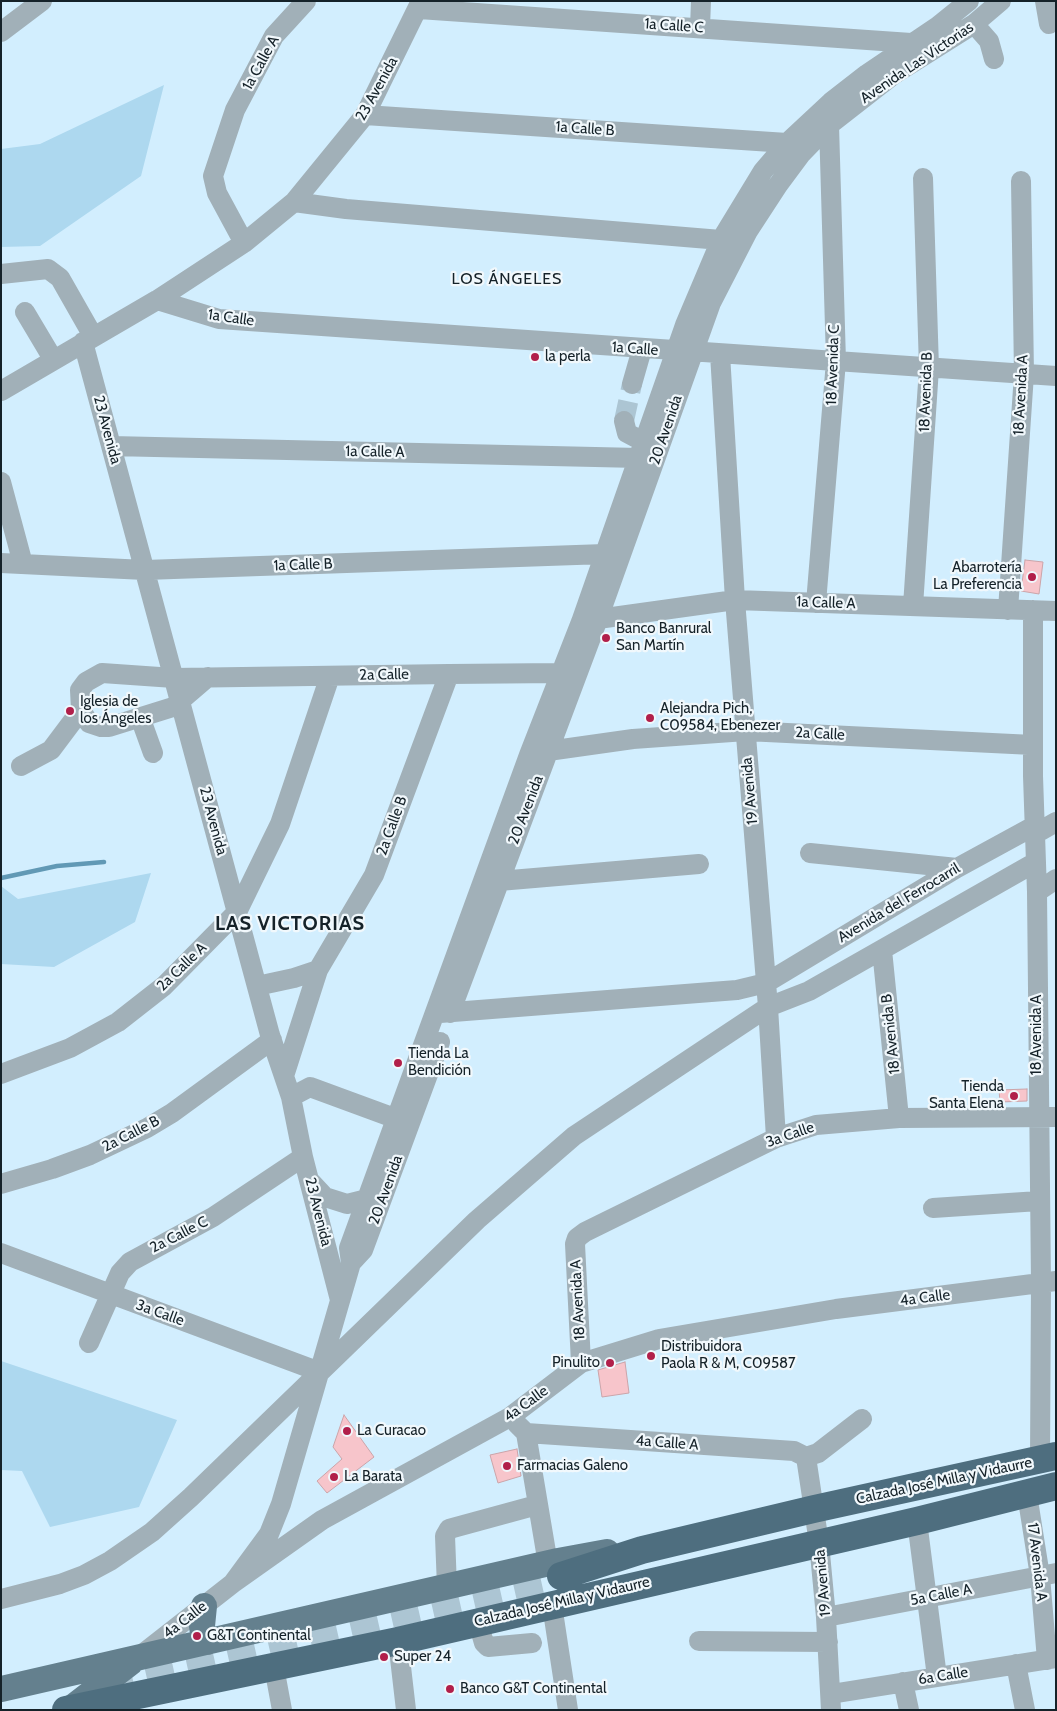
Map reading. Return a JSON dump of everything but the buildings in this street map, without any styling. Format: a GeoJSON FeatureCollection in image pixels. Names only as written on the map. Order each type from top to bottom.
{"type":"FeatureCollection","features":[{"type":"Feature","properties":{"kind":"highway","name":"Calzada José Milla y Vidaurre"},"geometry":{"type":"LineString","coordinates":[[554,1570],[814,1509],[1048,1458]]}},
{"type":"Feature","properties":{"kind":"highway"},"geometry":{"type":"LineString","coordinates":[[819,1543],[821,1533],[834,1517],[906,1500],[921,1486]]}},
{"type":"Feature","properties":{"kind":"highway","name":"Calzada José Milla y Vidaurre"},"geometry":{"type":"LineString","coordinates":[[69,1709],[398,1641],[917,1521],[1056,1486]]}},
{"type":"Feature","properties":{"kind":"highway"},"geometry":{"type":"LineString","coordinates":[[728,1564],[741,1550],[796,1537],[808,1526],[814,1509]]}},
{"type":"Feature","properties":{"kind":"main road","name":"Calzada José Milla y Vidaurre"},"geometry":{"type":"LineString","coordinates":[[1,1689],[447,1587],[554,1570]]}},
{"type":"Feature","properties":{"kind":"main road"},"geometry":{"type":"LineString","coordinates":[[204,1606],[202,1626],[208,1642]]}},
{"type":"Feature","properties":{"kind":"main road","name":"4a Calle"},"geometry":{"type":"LineString","coordinates":[[69,1709],[137,1658]]}},
{"type":"Feature","properties":{"kind":"street"},"geometry":{"type":"LineString","coordinates":[[1,32],[42,1]]}},
{"type":"Feature","properties":{"kind":"street","name":"1a Calle A"},"geometry":{"type":"LineString","coordinates":[[244,242],[216,193],[213,176],[235,110],[274,36],[306,1]]}},
{"type":"Feature","properties":{"kind":"street"},"geometry":{"type":"LineString","coordinates":[[700,28],[701,1]]}},
{"type":"Feature","properties":{"kind":"street","name":"Avenida Las Victorias"},"geometry":{"type":"LineString","coordinates":[[685,352],[688,317],[721,240],[762,171],[829,125],[893,75],[938,26],[969,1]]}},
{"type":"Feature","properties":{"kind":"street","name":"Avenida Las Victorias"},"geometry":{"type":"LineString","coordinates":[[685,352],[748,231],[778,185],[794,148],[831,102],[916,51],[974,24],[1001,1]]}},
{"type":"Feature","properties":{"kind":"street"},"geometry":{"type":"LineString","coordinates":[[1045,1],[1049,24]]}},
{"type":"Feature","properties":{"kind":"street","name":"23 Avenida"},"geometry":{"type":"LineString","coordinates":[[1,391],[157,300],[244,242],[294,202],[365,114],[420,5]]}},
{"type":"Feature","properties":{"kind":"street","name":"1a Calle C"},"geometry":{"type":"LineString","coordinates":[[420,5],[700,28],[916,51]]}},
{"type":"Feature","properties":{"kind":"street"},"geometry":{"type":"LineString","coordinates":[[974,24],[989,41],[994,59]]}},
{"type":"Feature","properties":{"kind":"street","name":"1a Calle B"},"geometry":{"type":"LineString","coordinates":[[365,114],[794,148]]}},
{"type":"Feature","properties":{"kind":"street","name":"18 Avenida C"},"geometry":{"type":"LineString","coordinates":[[816,603],[836,361],[829,125]]}},
{"type":"Feature","properties":{"kind":"street","name":"18 Avenida B"},"geometry":{"type":"LineString","coordinates":[[914,606],[929,368],[923,178]]}},
{"type":"Feature","properties":{"kind":"street","name":"18 Avenida A"},"geometry":{"type":"LineString","coordinates":[[1008,610],[1024,374],[1021,181]]}},
{"type":"Feature","properties":{"kind":"street"},"geometry":{"type":"LineString","coordinates":[[294,202],[346,209],[721,240]]}},
{"type":"Feature","properties":{"kind":"street"},"geometry":{"type":"LineString","coordinates":[[1,274],[48,269],[60,278],[88,339]]}},
{"type":"Feature","properties":{"kind":"street","name":"1a Calle"},"geometry":{"type":"LineString","coordinates":[[157,300],[219,320],[1056,376]]}},
{"type":"Feature","properties":{"kind":"street"},"geometry":{"type":"LineString","coordinates":[[25,312],[53,359]]}},
{"type":"Feature","properties":{"kind":"street","name":"23 Avenida"},"geometry":{"type":"LineString","coordinates":[[88,339],[111,446],[257,986],[291,1097],[340,1300]]}},
{"type":"Feature","properties":{"kind":"street"},"geometry":{"type":"LineString","coordinates":[[632,384],[642,349]]}},
{"type":"Feature","properties":{"kind":"street","name":"20 Avenida"},"geometry":{"type":"LineString","coordinates":[[351,1263],[363,1250],[443,1012],[482,882],[642,450],[685,352]]}},
{"type":"Feature","properties":{"kind":"street","name":"20 Avenida"},"geometry":{"type":"LineString","coordinates":[[233,1583],[270,1534],[280,1509],[351,1263],[349,1248],[397,1119],[499,881],[598,619],[685,352]]}},
{"type":"Feature","properties":{"kind":"street","name":"19 Avenida"},"geometry":{"type":"LineString","coordinates":[[720,354],[735,600],[768,1007],[776,1138]]}},
{"type":"Feature","properties":{"kind":"street"},"geometry":{"type":"LineString","coordinates":[[624,421],[628,432],[642,450]]}},
{"type":"Feature","properties":{"kind":"street","name":"1a Calle A"},"geometry":{"type":"LineString","coordinates":[[111,446],[642,450]]}},
{"type":"Feature","properties":{"kind":"street"},"geometry":{"type":"LineString","coordinates":[[1,482],[23,564]]}},
{"type":"Feature","properties":{"kind":"street","name":"1a Calle B"},"geometry":{"type":"LineString","coordinates":[[1,563],[145,570],[605,554]]}},
{"type":"Feature","properties":{"kind":"street","name":"1a Calle A"},"geometry":{"type":"LineString","coordinates":[[598,619],[735,600],[1056,611]]}},
{"type":"Feature","properties":{"kind":"street","name":"18 Avenida A"},"geometry":{"type":"LineString","coordinates":[[1033,610],[1034,830],[1047,1117],[1040,1202],[1048,1282],[1048,1458]]}},
{"type":"Feature","properties":{"kind":"street","name":"2a Calle"},"geometry":{"type":"LineString","coordinates":[[81,710],[80,690],[86,682],[102,673],[174,678],[560,673]]}},
{"type":"Feature","properties":{"kind":"street","name":"2a Calle B"},"geometry":{"type":"LineString","coordinates":[[284,1076],[318,970],[374,875],[448,674]]}},
{"type":"Feature","properties":{"kind":"street","name":"2a Calle A"},"geometry":{"type":"LineString","coordinates":[[1,1074],[62,1052],[118,1022],[170,981],[237,912],[280,824],[330,676]]}},
{"type":"Feature","properties":{"kind":"street"},"geometry":{"type":"LineString","coordinates":[[21,766],[51,750],[81,710],[89,723],[101,727],[140,718],[167,709],[180,702],[208,677]]}},
{"type":"Feature","properties":{"kind":"street"},"geometry":{"type":"LineString","coordinates":[[140,718],[153,753]]}},
{"type":"Feature","properties":{"kind":"street","name":"2a Calle"},"geometry":{"type":"LineString","coordinates":[[548,751],[625,740],[746,731],[1033,745]]}},
{"type":"Feature","properties":{"kind":"street","name":"Avenida del Ferrocarril"},"geometry":{"type":"LineString","coordinates":[[766,983],[957,868],[1034,830],[1056,822]]}},
{"type":"Feature","properties":{"kind":"street"},"geometry":{"type":"LineString","coordinates":[[810,853],[957,868]]}},
{"type":"Feature","properties":{"kind":"street","name":"Avenida del Ferrocarril"},"geometry":{"type":"LineString","coordinates":[[1,1599],[60,1584],[84,1575],[131,1547],[172,1515],[477,1220],[574,1136],[768,1007],[809,991],[1036,862]]}},
{"type":"Feature","properties":{"kind":"street"},"geometry":{"type":"LineString","coordinates":[[499,881],[699,864]]}},
{"type":"Feature","properties":{"kind":"street"},"geometry":{"type":"LineString","coordinates":[[1036,892],[1056,879]]}},
{"type":"Feature","properties":{"kind":"street","name":"18 Avenida B"},"geometry":{"type":"LineString","coordinates":[[882,950],[899,1118]]}},
{"type":"Feature","properties":{"kind":"street"},"geometry":{"type":"LineString","coordinates":[[257,986],[294,978],[318,970]]}},
{"type":"Feature","properties":{"kind":"street"},"geometry":{"type":"LineString","coordinates":[[443,1012],[737,990],[766,983]]}},
{"type":"Feature","properties":{"kind":"street","name":"2a Calle B"},"geometry":{"type":"LineString","coordinates":[[1,1184],[52,1170],[90,1155],[147,1128],[172,1114],[272,1040]]}},
{"type":"Feature","properties":{"kind":"street"},"geometry":{"type":"LineString","coordinates":[[291,1097],[310,1087],[397,1119]]}},
{"type":"Feature","properties":{"kind":"street","name":"3a Calle"},"geometry":{"type":"LineString","coordinates":[[577,1238],[776,1138],[816,1125],[899,1118],[1047,1117]]}},
{"type":"Feature","properties":{"kind":"street","name":"2a Calle C"},"geometry":{"type":"LineString","coordinates":[[89,1343],[123,1268],[137,1256],[213,1217],[304,1157]]}},
{"type":"Feature","properties":{"kind":"street"},"geometry":{"type":"LineString","coordinates":[[310,1182],[325,1197],[347,1204],[367,1199]]}},
{"type":"Feature","properties":{"kind":"street"},"geometry":{"type":"LineString","coordinates":[[933,1208],[1040,1202]]}},
{"type":"Feature","properties":{"kind":"street","name":"18 Avenida A"},"geometry":{"type":"LineString","coordinates":[[577,1238],[581,1363]]}},
{"type":"Feature","properties":{"kind":"street","name":"3a Calle"},"geometry":{"type":"LineString","coordinates":[[1,1253],[320,1372]]}},
{"type":"Feature","properties":{"kind":"street","name":"4a Calle"},"geometry":{"type":"LineString","coordinates":[[137,1658],[233,1583],[322,1520],[510,1417],[581,1363],[659,1339],[836,1309],[1048,1282]]}},
{"type":"Feature","properties":{"kind":"street"},"geometry":{"type":"LineString","coordinates":[[510,1417],[526,1433],[537,1505],[554,1570]]}},
{"type":"Feature","properties":{"kind":"street"},"geometry":{"type":"LineString","coordinates":[[806,1457],[818,1452],[862,1419]]}},
{"type":"Feature","properties":{"kind":"street","name":"4a Calle A"},"geometry":{"type":"LineString","coordinates":[[526,1433],[794,1452],[806,1457]]}},
{"type":"Feature","properties":{"kind":"street","name":"19 Avenida"},"geometry":{"type":"LineString","coordinates":[[806,1457],[819,1543],[828,1642],[831,1702]]}},
{"type":"Feature","properties":{"kind":"street","name":"17 Avenida A"},"geometry":{"type":"LineString","coordinates":[[1027,1494],[1048,1575],[1052,1659]]}},
{"type":"Feature","properties":{"kind":"street"},"geometry":{"type":"LineString","coordinates":[[447,1587],[445,1536],[449,1528],[537,1505]]}},
{"type":"Feature","properties":{"kind":"street"},"geometry":{"type":"LineString","coordinates":[[280,1509],[298,1525],[322,1520]]}},
{"type":"Feature","properties":{"kind":"street"},"geometry":{"type":"LineString","coordinates":[[917,1521],[937,1677]]}},
{"type":"Feature","properties":{"kind":"street","name":"5a Calle A"},"geometry":{"type":"LineString","coordinates":[[826,1617],[1048,1575]]}},
{"type":"Feature","properties":{"kind":"street"},"geometry":{"type":"LineString","coordinates":[[552,1604],[568,1710]]}},
{"type":"Feature","properties":{"kind":"street"},"geometry":{"type":"LineString","coordinates":[[478,1622],[484,1643],[488,1647],[532,1643]]}},
{"type":"Feature","properties":{"kind":"street"},"geometry":{"type":"LineString","coordinates":[[398,1641],[406,1710]]}},
{"type":"Feature","properties":{"kind":"street"},"geometry":{"type":"LineString","coordinates":[[699,1641],[828,1642]]}},
{"type":"Feature","properties":{"kind":"street","name":"6a Calle"},"geometry":{"type":"LineString","coordinates":[[831,1702],[904,1682],[1052,1659]]}},
{"type":"Feature","properties":{"kind":"street"},"geometry":{"type":"LineString","coordinates":[[1016,1664],[1025,1710]]}},
{"type":"Feature","properties":{"kind":"street"},"geometry":{"type":"LineString","coordinates":[[274,1667],[282,1710]]}},
{"type":"Feature","properties":{"kind":"street"},"geometry":{"type":"LineString","coordinates":[[904,1682],[909,1710]]}},
{"type":"Feature","properties":{"kind":"shaded area"},"geometry":{"type":"Polygon","coordinates":[[[164,85],[141,176],[40,246],[1,247],[1,149],[40,144],[164,85]]]}},
{"type":"Feature","properties":{"kind":"shaded area"},"geometry":{"type":"Polygon","coordinates":[[[151,873],[135,922],[54,967],[1,964],[1,886],[18,899],[151,873]]]}},
{"type":"Feature","properties":{"kind":"shaded area"},"geometry":{"type":"Polygon","coordinates":[[[1,1361],[177,1420],[139,1507],[50,1527],[22,1471],[1,1470],[1,1361]]]}},
{"type":"Feature","properties":{"kind":"waterway"},"geometry":{"type":"LineString","coordinates":[[1,878],[57,866],[104,862]]}},
{"type":"Feature","properties":{"kind":"tunnel"},"geometry":{"type":"LineString","coordinates":[[624,421],[632,384]]}},
{"type":"Feature","properties":{"kind":"tunnel"},"geometry":{"type":"LineString","coordinates":[[104,1679],[561,1576]]}},
{"type":"Feature","properties":{"kind":"place","name":"la perla"},"geometry":{"type":"Point","coordinates":[535,357]}},
{"type":"Feature","properties":{"kind":"place","name":"Abarrotería La Preferencia"},"geometry":{"type":"Point","coordinates":[1032,577]}},
{"type":"Feature","properties":{"kind":"place","name":"Banco Banrural San Martín"},"geometry":{"type":"Point","coordinates":[606,638]}},
{"type":"Feature","properties":{"kind":"place","name":"Iglesia de los Ángeles"},"geometry":{"type":"Point","coordinates":[70,711]}},
{"type":"Feature","properties":{"kind":"place","name":"Alejandra Pich, C09584, Ebenezer"},"geometry":{"type":"Point","coordinates":[650,718]}},
{"type":"Feature","properties":{"kind":"place","name":"Tienda La Bendición"},"geometry":{"type":"Point","coordinates":[398,1063]}},
{"type":"Feature","properties":{"kind":"place","name":"Tienda Santa Elena"},"geometry":{"type":"Point","coordinates":[1014,1096]}},
{"type":"Feature","properties":{"kind":"place","name":"Distribuidora Paola R & M, C09587"},"geometry":{"type":"Point","coordinates":[651,1356]}},
{"type":"Feature","properties":{"kind":"place","name":"Pinulito"},"geometry":{"type":"Point","coordinates":[610,1363]}},
{"type":"Feature","properties":{"kind":"place","name":"La Curacao"},"geometry":{"type":"Point","coordinates":[347,1431]}},
{"type":"Feature","properties":{"kind":"place","name":"Farmacias Galeno"},"geometry":{"type":"Point","coordinates":[507,1466]}},
{"type":"Feature","properties":{"kind":"place","name":"La Barata"},"geometry":{"type":"Point","coordinates":[334,1477]}},
{"type":"Feature","properties":{"kind":"place","name":"G&T Continental"},"geometry":{"type":"Point","coordinates":[197,1636]}},
{"type":"Feature","properties":{"kind":"place","name":"Super 24"},"geometry":{"type":"Point","coordinates":[384,1657]}},
{"type":"Feature","properties":{"kind":"place","name":"Banco G&T Continental"},"geometry":{"type":"Point","coordinates":[450,1689]}},
{"type":"Feature","properties":{"kind":"district","name":"LOS ÁNGELES"},"geometry":{"type":"Point","coordinates":[507,279]}},
{"type":"Feature","properties":{"kind":"district","name":"LAS VICTORIAS"},"geometry":{"type":"Point","coordinates":[290,924]}}]}
